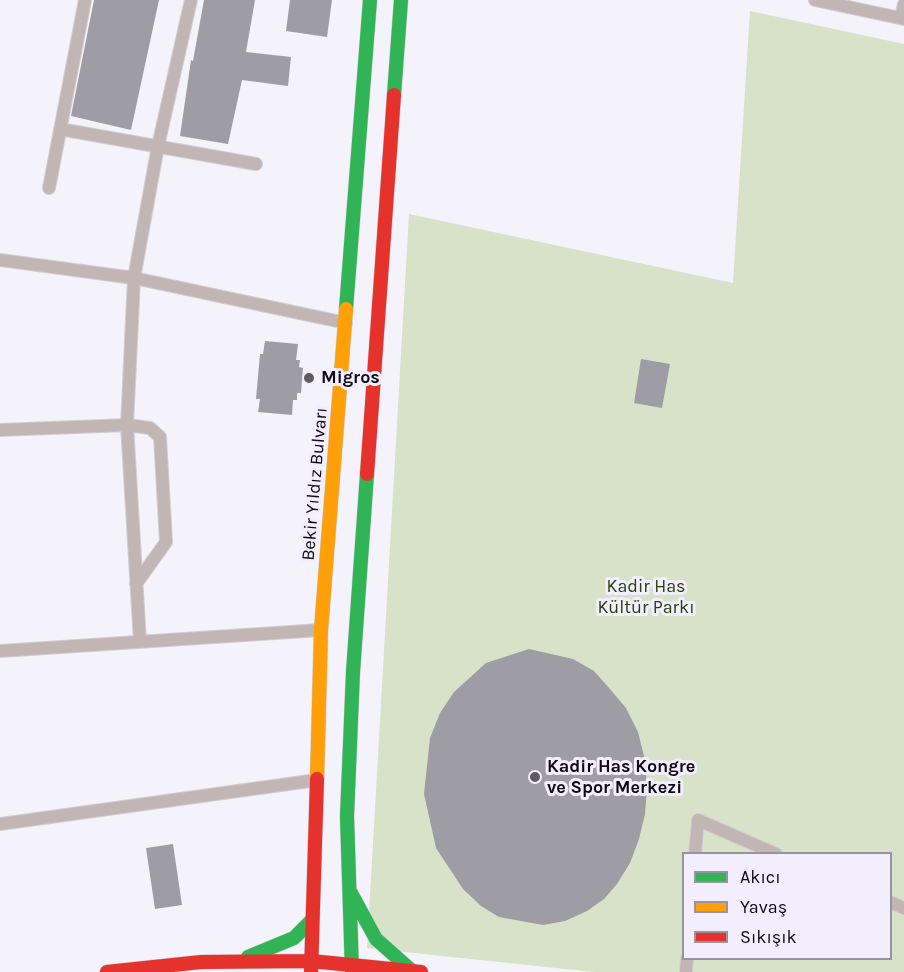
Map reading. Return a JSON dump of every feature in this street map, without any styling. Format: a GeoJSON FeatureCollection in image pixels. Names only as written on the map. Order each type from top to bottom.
{"type":"FeatureCollection","features":[{"type":"Feature","properties":{"kind":"main road","name":"Bekir Yıldız Bulvarı"},"geometry":{"type":"LineString","coordinates":[[311,967],[321,630],[370,0]]}},
{"type":"Feature","properties":{"kind":"main road"},"geometry":{"type":"LineString","coordinates":[[351,968],[348,792],[352,672],[401,0]]}},
{"type":"Feature","properties":{"kind":"main road"},"geometry":{"type":"LineString","coordinates":[[348,887],[376,939],[417,972]]}},
{"type":"Feature","properties":{"kind":"main road"},"geometry":{"type":"LineString","coordinates":[[231,962],[279,946],[302,932],[311,921]]}},
{"type":"Feature","properties":{"kind":"main road"},"geometry":{"type":"LineString","coordinates":[[107,972],[246,961],[311,967],[417,972]]}},
{"type":"Feature","properties":{"kind":"street"},"geometry":{"type":"LineString","coordinates":[[49,188],[85,0]]}},
{"type":"Feature","properties":{"kind":"street"},"geometry":{"type":"LineString","coordinates":[[140,642],[127,425],[134,278],[159,146],[191,0]]}},
{"type":"Feature","properties":{"kind":"street"},"geometry":{"type":"LineString","coordinates":[[815,0],[841,3],[902,19],[904,4]]}},
{"type":"Feature","properties":{"kind":"street"},"geometry":{"type":"LineString","coordinates":[[60,129],[256,164]]}},
{"type":"Feature","properties":{"kind":"street"},"geometry":{"type":"LineString","coordinates":[[0,260],[134,278],[346,323]]}},
{"type":"Feature","properties":{"kind":"street"},"geometry":{"type":"LineString","coordinates":[[0,430],[127,425],[150,428],[160,437],[166,542],[136,584]]}},
{"type":"Feature","properties":{"kind":"street"},"geometry":{"type":"LineString","coordinates":[[0,651],[321,630]]}},
{"type":"Feature","properties":{"kind":"street"},"geometry":{"type":"LineString","coordinates":[[0,824],[317,780]]}},
{"type":"Feature","properties":{"kind":"street"},"geometry":{"type":"LineString","coordinates":[[695,852],[698,820],[771,852]]}},
{"type":"Feature","properties":{"kind":"green space","name":"Kadir Has Kültür Parkı"},"geometry":{"type":"Polygon","coordinates":[[[750,11],[904,44],[904,972],[594,972],[367,948],[409,214],[733,283],[750,11]]]}},
{"type":"Feature","properties":{"kind":"building"},"geometry":{"type":"Polygon","coordinates":[[[94,0],[159,0],[131,130],[71,116],[94,0]]]}},
{"type":"Feature","properties":{"kind":"building"},"geometry":{"type":"Polygon","coordinates":[[[204,0],[255,0],[246,52],[291,57],[288,86],[242,80],[228,144],[180,136],[191,60],[193,61],[204,0]]]}},
{"type":"Feature","properties":{"kind":"building"},"geometry":{"type":"Polygon","coordinates":[[[290,0],[332,0],[327,37],[286,31],[290,0]]]}},
{"type":"Feature","properties":{"kind":"building"},"geometry":{"type":"Polygon","coordinates":[[[265,341],[298,344],[296,360],[300,360],[299,367],[303,368],[301,393],[297,393],[297,400],[293,400],[292,415],[258,412],[260,399],[256,399],[260,354],[263,354],[265,341]]]}},
{"type":"Feature","properties":{"kind":"building"},"geometry":{"type":"Polygon","coordinates":[[[641,359],[670,364],[662,408],[634,403],[641,359]]]}},
{"type":"Feature","properties":{"kind":"building","name":"Kadir Has Kongre ve Spor Merkezi"},"geometry":{"type":"Polygon","coordinates":[[[529,649],[573,659],[594,671],[626,708],[638,732],[645,760],[647,788],[645,814],[639,839],[630,863],[617,884],[604,899],[587,911],[565,921],[543,925],[499,917],[481,906],[463,889],[436,848],[424,794],[430,738],[440,713],[454,692],[486,663],[529,649]]]}},
{"type":"Feature","properties":{"kind":"building"},"geometry":{"type":"Polygon","coordinates":[[[173,844],[182,905],[155,909],[146,848],[173,844]]]}},
{"type":"Feature","properties":{"kind":"traffic: fast"},"geometry":{"type":"LineString","coordinates":[[346,309],[370,0]]}},
{"type":"Feature","properties":{"kind":"traffic: fast"},"geometry":{"type":"LineString","coordinates":[[394,95],[401,0]]}},
{"type":"Feature","properties":{"kind":"traffic: fast"},"geometry":{"type":"LineString","coordinates":[[352,972],[347,816],[353,672],[367,474]]}},
{"type":"Feature","properties":{"kind":"traffic: fast"},"geometry":{"type":"LineString","coordinates":[[351,893],[376,939],[412,971]]}},
{"type":"Feature","properties":{"kind":"traffic: fast"},"geometry":{"type":"LineString","coordinates":[[248,957],[294,938],[311,921]]}},
{"type":"Feature","properties":{"kind":"traffic: slow"},"geometry":{"type":"LineString","coordinates":[[317,779],[321,630],[346,309]]}},
{"type":"Feature","properties":{"kind":"traffic: jam"},"geometry":{"type":"LineString","coordinates":[[367,474],[394,95]]}},
{"type":"Feature","properties":{"kind":"traffic: jam"},"geometry":{"type":"LineString","coordinates":[[311,972],[317,779]]}},
{"type":"Feature","properties":{"kind":"traffic: jam"},"geometry":{"type":"LineString","coordinates":[[107,972],[201,962],[311,961],[421,972]]}},
{"type":"Feature","properties":{"kind":"place","name":"Migros"},"geometry":{"type":"Point","coordinates":[309,378]}},
{"type":"Feature","properties":{"kind":"place","name":"Kadir Has Kongre ve Spor Merkezi"},"geometry":{"type":"Point","coordinates":[535,777]}}]}
